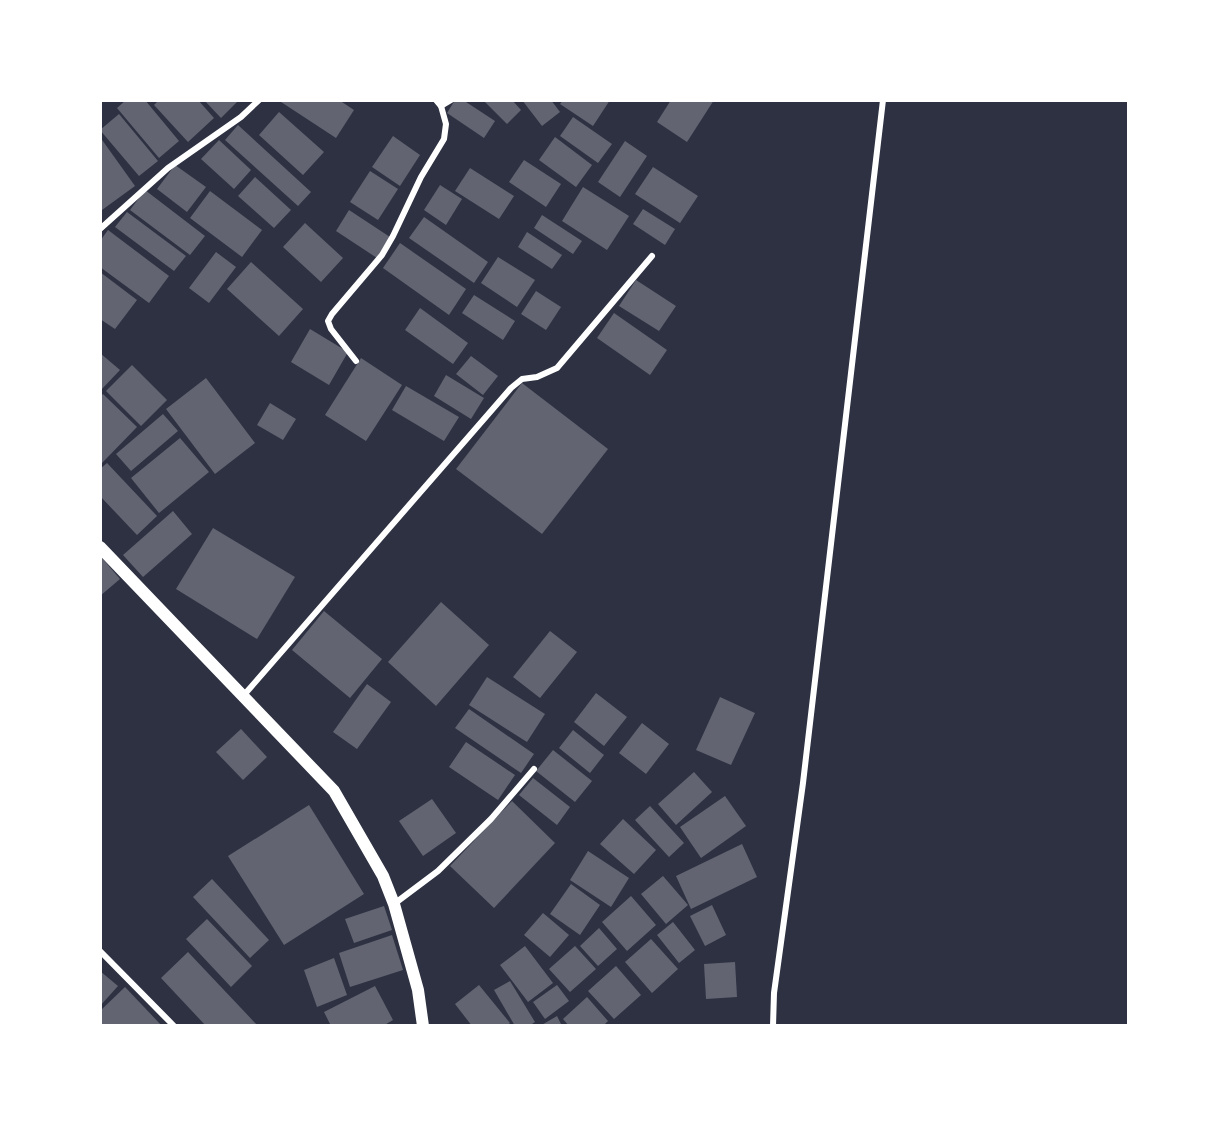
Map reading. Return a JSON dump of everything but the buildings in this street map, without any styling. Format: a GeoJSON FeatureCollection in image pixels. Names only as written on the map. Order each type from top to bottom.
{"type":"FeatureCollection","features":[{"type":"Feature","properties":{"kind":"main road"},"geometry":{"type":"LineString","coordinates":[[100,547],[334,791],[383,876],[394,904],[418,990],[423,1026]]}},
{"type":"Feature","properties":{"kind":"street"},"geometry":{"type":"LineString","coordinates":[[100,229],[168,168],[241,117],[258,100]]}},
{"type":"Feature","properties":{"kind":"street"},"geometry":{"type":"LineString","coordinates":[[356,361],[331,329],[328,321],[382,255],[421,177],[444,139],[446,124],[441,106],[436,100]]}},
{"type":"Feature","properties":{"kind":"street"},"geometry":{"type":"LineString","coordinates":[[441,106],[451,100]]}},
{"type":"Feature","properties":{"kind":"street"},"geometry":{"type":"LineString","coordinates":[[772,1026],[774,993],[803,783],[883,100]]}},
{"type":"Feature","properties":{"kind":"street"},"geometry":{"type":"LineString","coordinates":[[244,695],[511,388],[522,379],[537,377],[557,368],[652,256]]}},
{"type":"Feature","properties":{"kind":"street"},"geometry":{"type":"LineString","coordinates":[[394,904],[438,871],[491,819],[534,769]]}},
{"type":"Feature","properties":{"kind":"street"},"geometry":{"type":"LineString","coordinates":[[100,951],[174,1026]]}}]}
